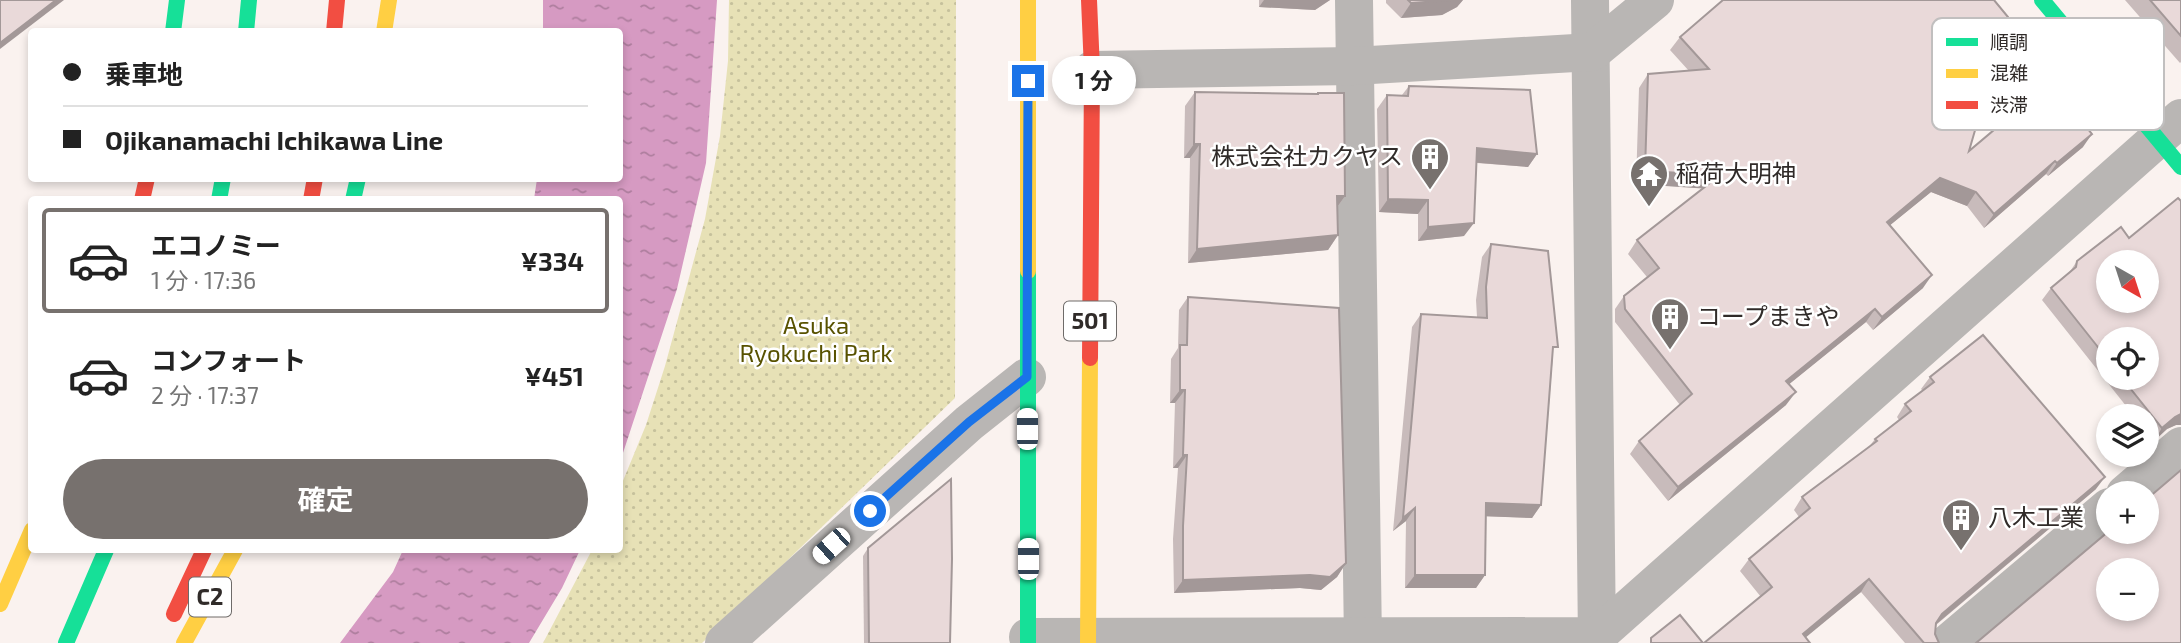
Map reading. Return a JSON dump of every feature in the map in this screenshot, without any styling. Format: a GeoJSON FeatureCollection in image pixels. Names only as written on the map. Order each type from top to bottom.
{"type":"FeatureCollection","features":[{"type":"Feature","properties":{"kind":"main road"},"geometry":{"type":"LineString","coordinates":[[174,28],[177,0]]}},
{"type":"Feature","properties":{"kind":"main road"},"geometry":{"type":"LineString","coordinates":[[246,28],[248,0]]}},
{"type":"Feature","properties":{"kind":"main road"},"geometry":{"type":"LineString","coordinates":[[334,28],[337,0]]}},
{"type":"Feature","properties":{"kind":"main road"},"geometry":{"type":"LineString","coordinates":[[385,28],[389,0]]}},
{"type":"Feature","properties":{"kind":"main road","name":"501"},"geometry":{"type":"LineString","coordinates":[[1028,0],[1028,640]]}},
{"type":"Feature","properties":{"kind":"main road","name":"501"},"geometry":{"type":"LineString","coordinates":[[1088,641],[1092,70],[1089,0]]}},
{"type":"Feature","properties":{"kind":"main road"},"geometry":{"type":"LineString","coordinates":[[2042,0],[2059,18]]}},
{"type":"Feature","properties":{"kind":"main road"},"geometry":{"type":"LineString","coordinates":[[0,604],[28,539]]}},
{"type":"Feature","properties":{"kind":"main road"},"geometry":{"type":"LineString","coordinates":[[66,643],[105,553]]}},
{"type":"Feature","properties":{"kind":"main road","name":"C2"},"geometry":{"type":"LineString","coordinates":[[166,632],[203,553]]}},
{"type":"Feature","properties":{"kind":"main road","name":"C2"},"geometry":{"type":"LineString","coordinates":[[184,643],[233,553]]}},
{"type":"Feature","properties":{"kind":"street"},"geometry":{"type":"LineString","coordinates":[[1354,0],[1363,640]]}},
{"type":"Feature","properties":{"kind":"street"},"geometry":{"type":"LineString","coordinates":[[1590,0],[1597,640]]}},
{"type":"Feature","properties":{"kind":"street"},"geometry":{"type":"LineString","coordinates":[[1092,70],[1354,66],[1592,52],[1655,0]]}},
{"type":"Feature","properties":{"kind":"street"},"geometry":{"type":"LineString","coordinates":[[1028,640],[1597,640],[2173,141]]}},
{"type":"Feature","properties":{"kind":"street"},"geometry":{"type":"LineString","coordinates":[[724,643],[752,630],[969,422],[1027,377]]}},
{"type":"Feature","properties":{"kind":"street"},"geometry":{"type":"LineString","coordinates":[[2140,481],[2181,446]]}},
{"type":"Feature","properties":{"kind":"street"},"geometry":{"type":"LineString","coordinates":[[1948,643],[2096,518]]}},
{"type":"Feature","properties":{"kind":"green space","name":"Asuka Ryokuchi Park"},"geometry":{"type":"Polygon","coordinates":[[[729,0],[956,0],[955,398],[702,643],[543,643],[590,553],[623,553],[623,481],[646,425],[665,366],[705,219],[720,136],[728,61],[729,0]]]}},
{"type":"Feature","properties":{"kind":"water"},"geometry":{"type":"Polygon","coordinates":[[[543,0],[717,0],[706,163],[677,289],[623,453],[623,196],[534,196],[537,182],[623,182],[623,28],[543,28],[543,0]]]}},
{"type":"Feature","properties":{"kind":"water"},"geometry":{"type":"Polygon","coordinates":[[[402,553],[579,553],[562,588],[529,643],[340,643],[393,572],[402,553]]]}},
{"type":"Feature","properties":{"kind":"building"},"geometry":{"type":"Polygon","coordinates":[[[0,0],[56,0],[0,43],[0,0]]]}},
{"type":"Feature","properties":{"kind":"building"},"geometry":{"type":"Polygon","coordinates":[[[1408,0],[1453,0],[1411,3],[1408,0]]]}},
{"type":"Feature","properties":{"kind":"building"},"geometry":{"type":"Polygon","coordinates":[[[1723,0],[1994,0],[2008,18],[1932,18],[1932,130],[1975,130],[1969,151],[1994,130],[2089,130],[2092,134],[2057,163],[2055,161],[1994,214],[1976,192],[1940,178],[1887,222],[1932,275],[1882,317],[1875,309],[1786,381],[1796,392],[1678,487],[1639,441],[1692,394],[1625,309],[1624,296],[1659,268],[1637,240],[1720,175],[1645,171],[1648,74],[1709,69],[1680,37],[1723,0]]]}},
{"type":"Feature","properties":{"kind":"building"},"geometry":{"type":"Polygon","coordinates":[[[2150,0],[2181,0],[2181,36],[2150,0]]]}},
{"type":"Feature","properties":{"kind":"building","name":"株式会社カクヤス"},"geometry":{"type":"Polygon","coordinates":[[[1409,86],[1530,90],[1537,154],[1477,148],[1474,223],[1428,227],[1428,200],[1388,199],[1387,95],[1408,96],[1409,86]]]}},
{"type":"Feature","properties":{"kind":"building"},"geometry":{"type":"Polygon","coordinates":[[[1195,92],[1344,93],[1345,196],[1337,196],[1338,235],[1197,249],[1200,144],[1194,144],[1195,92]]]}},
{"type":"Feature","properties":{"kind":"building"},"geometry":{"type":"Polygon","coordinates":[[[2178,198],[2181,201],[2181,414],[2162,428],[2159,424],[2159,404],[2143,404],[2132,390],[2159,390],[2159,327],[2096,327],[2096,345],[2051,288],[2076,267],[2077,261],[2121,227],[2129,238],[2178,198]]]}},
{"type":"Feature","properties":{"kind":"building"},"geometry":{"type":"Polygon","coordinates":[[[1491,244],[1548,251],[1558,347],[1553,347],[1541,505],[1486,503],[1485,575],[1415,575],[1415,508],[1403,518],[1421,314],[1487,318],[1486,287],[1491,244]]]}},
{"type":"Feature","properties":{"kind":"building"},"geometry":{"type":"Polygon","coordinates":[[[1188,297],[1339,308],[1346,563],[1330,577],[1310,575],[1183,580],[1187,455],[1183,455],[1185,390],[1180,390],[1180,345],[1187,345],[1188,297]]]}},
{"type":"Feature","properties":{"kind":"building"},"geometry":{"type":"Polygon","coordinates":[[[1983,335],[2105,477],[2096,481],[2096,485],[1942,614],[1936,623],[1935,634],[1939,643],[1924,643],[1869,579],[1803,634],[1810,643],[1704,643],[1772,587],[1749,559],[1810,508],[1802,497],[1877,441],[1875,439],[1911,411],[1905,404],[1934,382],[1930,377],[1983,335]]]}},
{"type":"Feature","properties":{"kind":"building"},"geometry":{"type":"Polygon","coordinates":[[[2181,470],[2181,643],[1976,643],[2096,542],[2159,544],[2159,489],[2181,470]]]}},
{"type":"Feature","properties":{"kind":"building"},"geometry":{"type":"Polygon","coordinates":[[[951,479],[950,643],[869,643],[868,548],[951,479]]]}},
{"type":"Feature","properties":{"kind":"building"},"geometry":{"type":"Polygon","coordinates":[[[1680,615],[1703,643],[1651,643],[1651,638],[1680,615]]]}},
{"type":"Feature","properties":{"kind":"traffic: fast"},"geometry":{"type":"LineString","coordinates":[[174,28],[177,0]]}},
{"type":"Feature","properties":{"kind":"traffic: fast"},"geometry":{"type":"LineString","coordinates":[[246,28],[249,0]]}},
{"type":"Feature","properties":{"kind":"traffic: fast"},"geometry":{"type":"LineString","coordinates":[[2042,0],[2057,18]]}},
{"type":"Feature","properties":{"kind":"traffic: fast"},"geometry":{"type":"LineString","coordinates":[[2150,130],[2181,167]]}},
{"type":"Feature","properties":{"kind":"traffic: fast"},"geometry":{"type":"LineString","coordinates":[[220,196],[222,182]]}},
{"type":"Feature","properties":{"kind":"traffic: fast"},"geometry":{"type":"LineString","coordinates":[[354,196],[357,182]]}},
{"type":"Feature","properties":{"kind":"traffic: fast"},"geometry":{"type":"LineString","coordinates":[[1028,271],[1028,643]]}},
{"type":"Feature","properties":{"kind":"traffic: fast"},"geometry":{"type":"LineString","coordinates":[[66,643],[105,553]]}},
{"type":"Feature","properties":{"kind":"traffic: slow"},"geometry":{"type":"LineString","coordinates":[[385,28],[389,0]]}},
{"type":"Feature","properties":{"kind":"traffic: slow"},"geometry":{"type":"LineString","coordinates":[[1028,0],[1028,271]]}},
{"type":"Feature","properties":{"kind":"traffic: slow"},"geometry":{"type":"LineString","coordinates":[[1088,643],[1090,358]]}},
{"type":"Feature","properties":{"kind":"traffic: slow"},"geometry":{"type":"LineString","coordinates":[[0,604],[28,539]]}},
{"type":"Feature","properties":{"kind":"traffic: slow"},"geometry":{"type":"LineString","coordinates":[[184,643],[233,553]]}},
{"type":"Feature","properties":{"kind":"traffic: jam"},"geometry":{"type":"LineString","coordinates":[[334,28],[337,0]]}},
{"type":"Feature","properties":{"kind":"traffic: jam"},"geometry":{"type":"LineString","coordinates":[[1089,0],[1092,70],[1090,358]]}},
{"type":"Feature","properties":{"kind":"traffic: jam"},"geometry":{"type":"LineString","coordinates":[[143,196],[146,182]]}},
{"type":"Feature","properties":{"kind":"traffic: jam"},"geometry":{"type":"LineString","coordinates":[[312,196],[314,182]]}},
{"type":"Feature","properties":{"kind":"traffic: jam"},"geometry":{"type":"LineString","coordinates":[[174,614],[203,553]]}},
{"type":"Feature","properties":{"kind":"place","name":"株式会社カクヤス"},"geometry":{"type":"Point","coordinates":[1430,191]}},
{"type":"Feature","properties":{"kind":"place","name":"稲荷大明神"},"geometry":{"type":"Point","coordinates":[1649,208]}},
{"type":"Feature","properties":{"kind":"place","name":"コープまきや"},"geometry":{"type":"Point","coordinates":[1670,351]}},
{"type":"Feature","properties":{"kind":"place","name":"八木工業"},"geometry":{"type":"Point","coordinates":[1961,552]}},
{"type":"Feature","properties":{"kind":"route"},"geometry":{"type":"LineString","coordinates":[[870,511],[969,422],[1027,377],[1028,81]]}}]}
